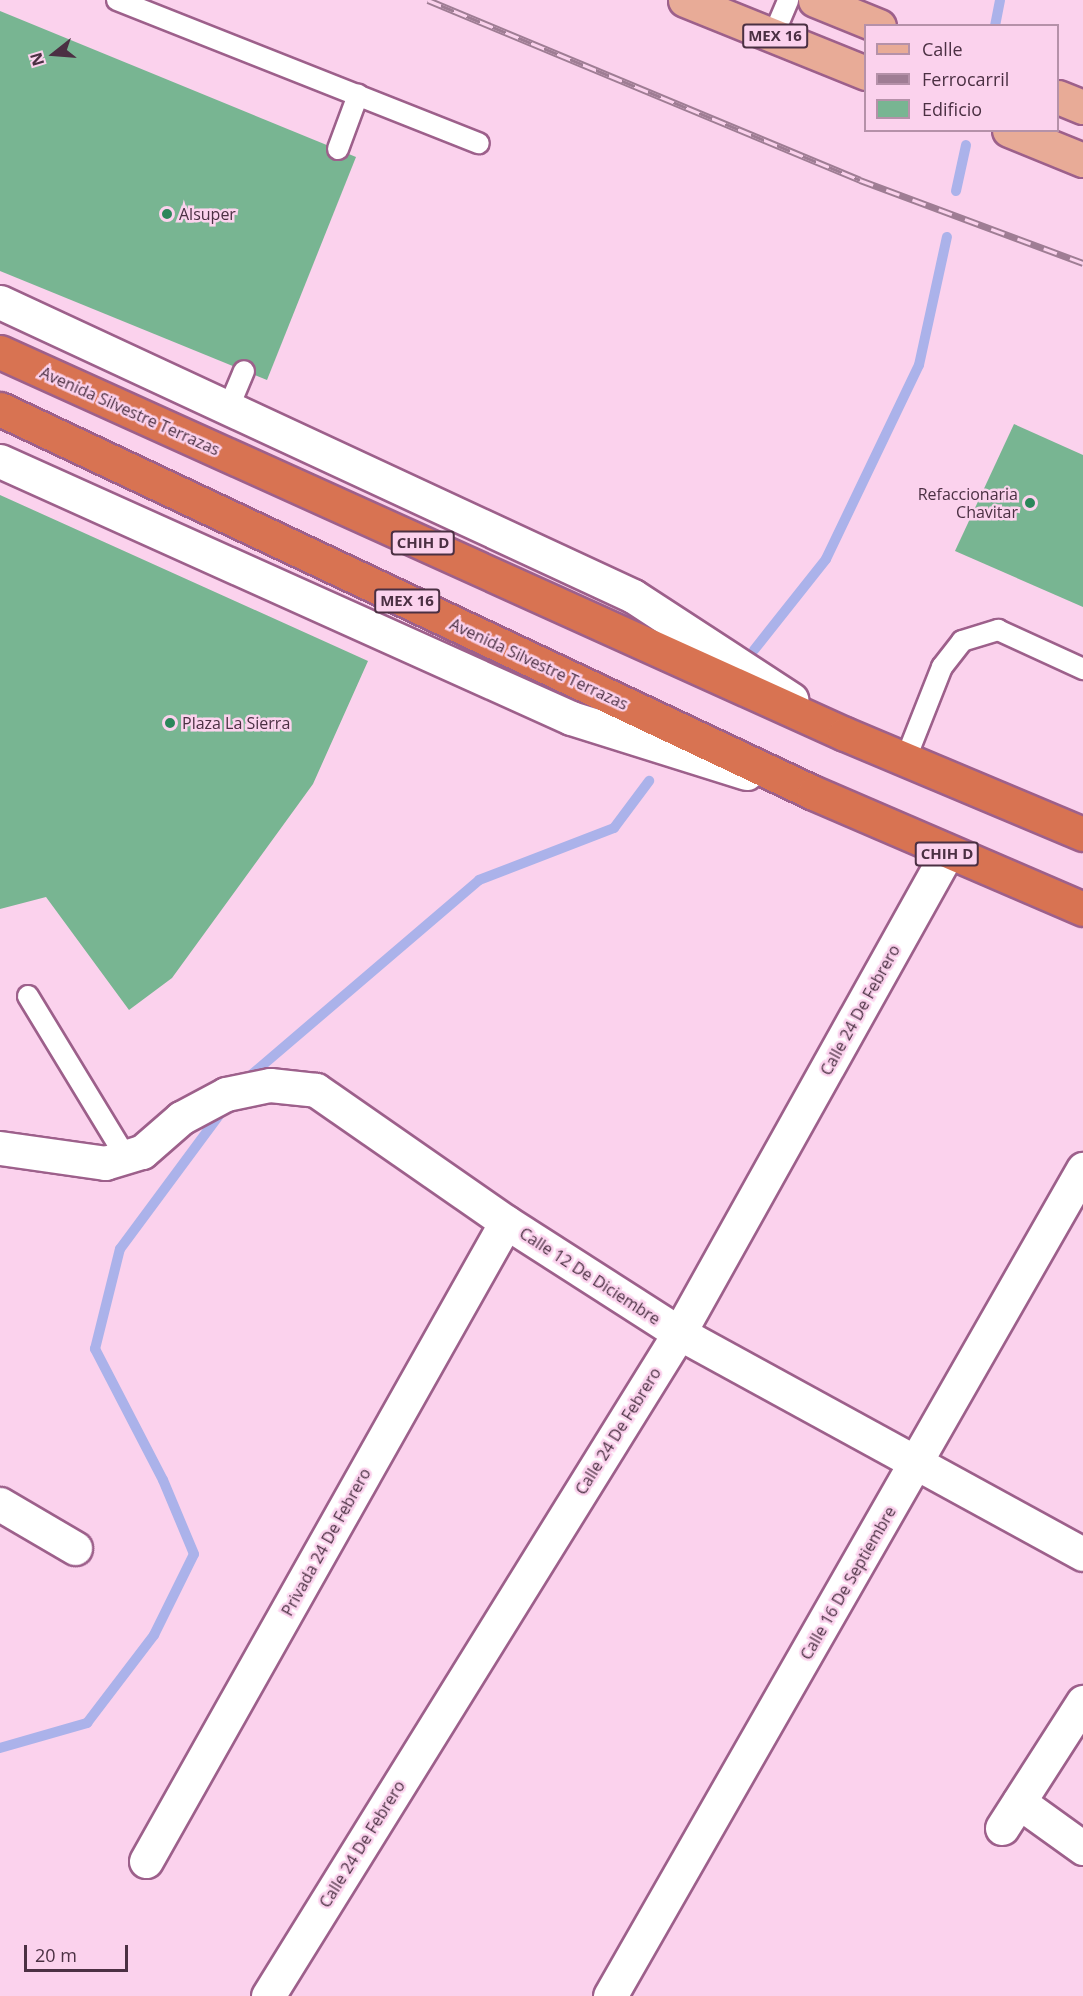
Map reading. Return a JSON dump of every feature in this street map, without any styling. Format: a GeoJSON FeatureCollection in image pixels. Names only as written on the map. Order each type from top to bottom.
{"type":"FeatureCollection","features":[{"type":"Feature","properties":{"kind":"highway","name":"Avenida Silvestre Terrazas"},"geometry":{"type":"LineString","coordinates":[[0,352],[845,734],[1083,834]]}},
{"type":"Feature","properties":{"kind":"highway","name":"Avenida Silvestre Terrazas"},"geometry":{"type":"LineString","coordinates":[[0,409],[814,793],[947,854],[1083,909]]}},
{"type":"Feature","properties":{"kind":"main road","name":"MEX 16"},"geometry":{"type":"LineString","coordinates":[[685,0],[864,72]]}},
{"type":"Feature","properties":{"kind":"main road"},"geometry":{"type":"LineString","coordinates":[[815,0],[874,24]]}},
{"type":"Feature","properties":{"kind":"main road"},"geometry":{"type":"LineString","coordinates":[[1059,97],[1083,107]]}},
{"type":"Feature","properties":{"kind":"main road"},"geometry":{"type":"LineString","coordinates":[[1015,132],[1083,160]]}},
{"type":"Feature","properties":{"kind":"street","name":"CHIH D"},"geometry":{"type":"LineString","coordinates":[[0,302],[633,596],[845,734]]}},
{"type":"Feature","properties":{"kind":"street","name":"CHIH D"},"geometry":{"type":"LineString","coordinates":[[0,461],[571,718],[814,793]]}},
{"type":"Feature","properties":{"kind":"street","name":"Calle 24 De Febrero"},"geometry":{"type":"LineString","coordinates":[[268,1996],[679,1333],[947,854]]}},
{"type":"Feature","properties":{"kind":"street","name":"Calle 12 De Diciembre"},"geometry":{"type":"LineString","coordinates":[[116,1161],[202,1104],[236,1092],[293,1084],[316,1090],[506,1222],[679,1333],[1083,1554]]}},
{"type":"Feature","properties":{"kind":"street"},"geometry":{"type":"LineString","coordinates":[[0,1149],[116,1161]]}},
{"type":"Feature","properties":{"kind":"street","name":"Calle 16 De Septiembre"},"geometry":{"type":"LineString","coordinates":[[610,1996],[918,1462],[1083,1169]]}},
{"type":"Feature","properties":{"kind":"street","name":"Privada 24 De Febrero"},"geometry":{"type":"LineString","coordinates":[[146,1861],[506,1222]]}},
{"type":"Feature","properties":{"kind":"street"},"geometry":{"type":"LineString","coordinates":[[0,1504],[75,1548]]}},
{"type":"Feature","properties":{"kind":"street"},"geometry":{"type":"LineString","coordinates":[[1083,1702],[1011,1815],[1083,1848]]}},
{"type":"Feature","properties":{"kind":"lane"},"geometry":{"type":"LineString","coordinates":[[117,0],[479,142]]}},
{"type":"Feature","properties":{"kind":"lane"},"geometry":{"type":"LineString","coordinates":[[773,36],[788,0]]}},
{"type":"Feature","properties":{"kind":"lane"},"geometry":{"type":"LineString","coordinates":[[338,149],[358,94]]}},
{"type":"Feature","properties":{"kind":"lane"},"geometry":{"type":"LineString","coordinates":[[228,409],[244,370]]}},
{"type":"Feature","properties":{"kind":"lane"},"geometry":{"type":"LineString","coordinates":[[906,758],[942,667],[962,641],[998,630],[1083,669]]}},
{"type":"Feature","properties":{"kind":"lane"},"geometry":{"type":"LineString","coordinates":[[28,996],[116,1161]]}},
{"type":"Feature","properties":{"kind":"building","name":"Alsuper"},"geometry":{"type":"Polygon","coordinates":[[[0,11],[356,157],[267,380],[0,271],[0,11]]]}},
{"type":"Feature","properties":{"kind":"building","name":"Refaccionaria Chavitar"},"geometry":{"type":"Polygon","coordinates":[[[1014,424],[1083,455],[1083,607],[955,551],[1014,424]]]}},
{"type":"Feature","properties":{"kind":"building","name":"Plaza La Sierra"},"geometry":{"type":"Polygon","coordinates":[[[0,495],[368,661],[313,784],[172,978],[129,1010],[46,897],[0,909],[0,495]]]}},
{"type":"Feature","properties":{"kind":"waterway"},"geometry":{"type":"LineString","coordinates":[[995,24],[1000,0]]}},
{"type":"Feature","properties":{"kind":"waterway"},"geometry":{"type":"LineString","coordinates":[[956,191],[966,145]]}},
{"type":"Feature","properties":{"kind":"waterway"},"geometry":{"type":"LineString","coordinates":[[754,650],[826,559],[919,365],[947,237]]}},
{"type":"Feature","properties":{"kind":"waterway"},"geometry":{"type":"LineString","coordinates":[[244,1081],[479,880],[614,828],[649,781]]}},
{"type":"Feature","properties":{"kind":"waterway"},"geometry":{"type":"LineString","coordinates":[[0,1748],[87,1723],[154,1635],[194,1554],[163,1480],[95,1349],[120,1249],[226,1106]]}},
{"type":"Feature","properties":{"kind":"railway"},"geometry":{"type":"LineString","coordinates":[[428,0],[860,180],[1083,263]]}},
{"type":"Feature","properties":{"kind":"place","name":"Alsuper"},"geometry":{"type":"Point","coordinates":[167,214]}},
{"type":"Feature","properties":{"kind":"place","name":"Refaccionaria Chavitar"},"geometry":{"type":"Point","coordinates":[1030,503]}},
{"type":"Feature","properties":{"kind":"place","name":"Plaza La Sierra"},"geometry":{"type":"Point","coordinates":[170,723]}}]}
